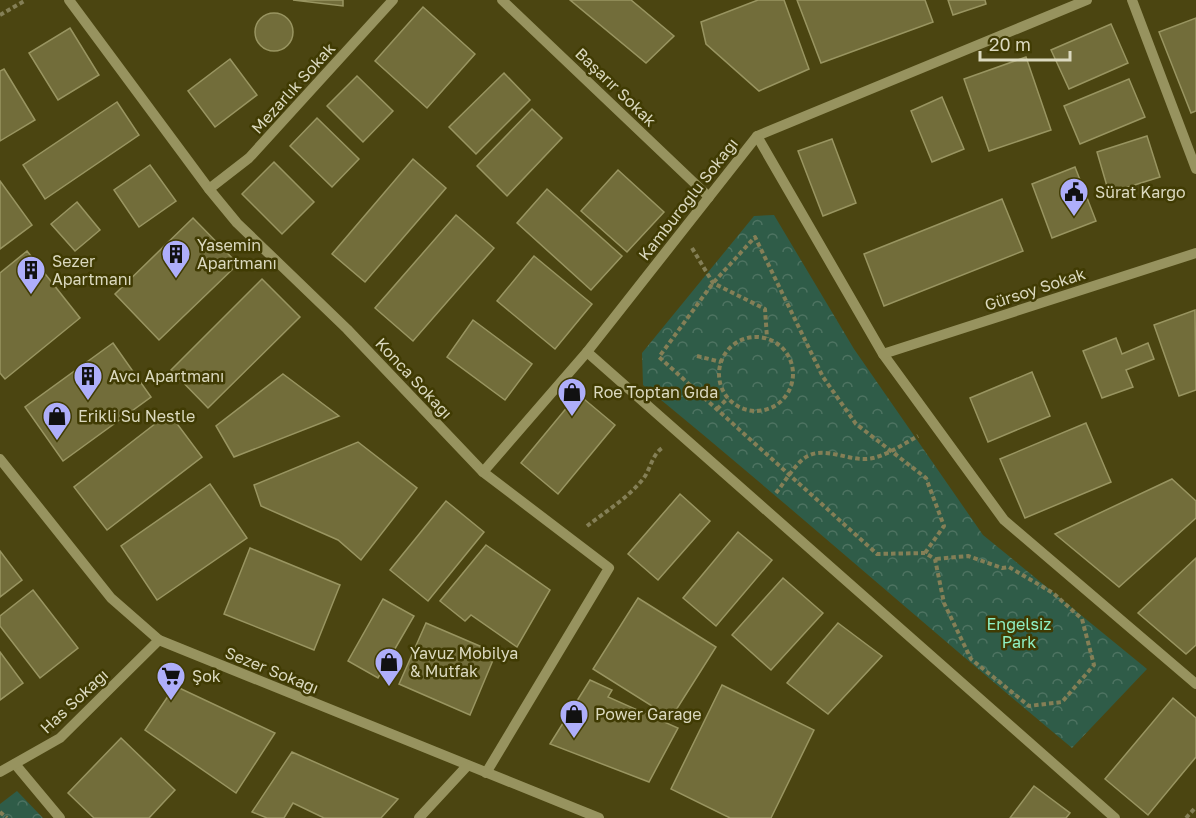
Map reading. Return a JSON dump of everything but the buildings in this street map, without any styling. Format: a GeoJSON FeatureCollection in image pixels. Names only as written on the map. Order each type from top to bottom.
{"type":"FeatureCollection","features":[{"type":"Feature","properties":{"kind":"street","name":"Konca Sokağı"},"geometry":{"type":"LineString","coordinates":[[69,0],[209,189],[237,223],[347,329],[483,472],[609,568],[486,773]]}},
{"type":"Feature","properties":{"kind":"street","name":"Mezarlık Sokak"},"geometry":{"type":"LineString","coordinates":[[209,189],[249,158],[393,0]]}},
{"type":"Feature","properties":{"kind":"street","name":"Başarır Sokak"},"geometry":{"type":"LineString","coordinates":[[502,0],[709,197]]}},
{"type":"Feature","properties":{"kind":"street","name":"Kamburoğlu Sokağı"},"geometry":{"type":"LineString","coordinates":[[483,472],[587,352],[757,136],[1088,0]]}},
{"type":"Feature","properties":{"kind":"street"},"geometry":{"type":"LineString","coordinates":[[1132,0],[1196,169]]}},
{"type":"Feature","properties":{"kind":"street"},"geometry":{"type":"LineString","coordinates":[[757,136],[883,354],[1004,519],[1196,684]]}},
{"type":"Feature","properties":{"kind":"street","name":"Gürsoy Sokak"},"geometry":{"type":"LineString","coordinates":[[883,354],[1196,253]]}},
{"type":"Feature","properties":{"kind":"street"},"geometry":{"type":"LineString","coordinates":[[587,352],[1114,818]]}},
{"type":"Feature","properties":{"kind":"street","name":"Sezer Sokağı"},"geometry":{"type":"LineString","coordinates":[[0,459],[111,598],[159,640],[598,818]]}},
{"type":"Feature","properties":{"kind":"street","name":"Has Sokağı"},"geometry":{"type":"LineString","coordinates":[[0,772],[60,738],[159,640]]}},
{"type":"Feature","properties":{"kind":"street"},"geometry":{"type":"LineString","coordinates":[[15,764],[60,818]]}},
{"type":"Feature","properties":{"kind":"street"},"geometry":{"type":"LineString","coordinates":[[419,818],[467,766]]}},
{"type":"Feature","properties":{"kind":"path"},"geometry":{"type":"LineString","coordinates":[[0,15],[26,0]]}},
{"type":"Feature","properties":{"kind":"path"},"geometry":{"type":"LineString","coordinates":[[925,553],[944,526],[926,477],[856,424],[824,377],[755,237],[713,283],[659,357],[877,554],[925,553],[935,558],[968,556],[1002,568],[1009,567],[1053,593],[1082,619],[1094,665],[1062,702],[1029,706],[971,658],[945,603],[935,558]]}},
{"type":"Feature","properties":{"kind":"path"},"geometry":{"type":"LineString","coordinates":[[684,256],[699,238]]}},
{"type":"Feature","properties":{"kind":"path"},"geometry":{"type":"LineString","coordinates":[[692,248],[713,283],[765,309],[767,338]]}},
{"type":"Feature","properties":{"kind":"path"},"geometry":{"type":"LineString","coordinates":[[754,337],[767,338],[779,344],[791,360],[794,373],[789,392],[780,402],[762,411],[742,409],[723,391],[719,378],[721,362],[730,348],[741,340],[754,337]]}},
{"type":"Feature","properties":{"kind":"path"},"geometry":{"type":"LineString","coordinates":[[697,356],[721,362]]}},
{"type":"Feature","properties":{"kind":"path"},"geometry":{"type":"LineString","coordinates":[[717,409],[728,398]]}},
{"type":"Feature","properties":{"kind":"path"},"geometry":{"type":"LineString","coordinates":[[764,508],[802,459],[825,452],[850,458],[871,459],[893,450],[926,431]]}},
{"type":"Feature","properties":{"kind":"path"},"geometry":{"type":"LineString","coordinates":[[574,542],[582,530],[643,479],[658,450],[683,436]]}},
{"type":"Feature","properties":{"kind":"path"},"geometry":{"type":"LineString","coordinates":[[1186,818],[1196,807]]}},
{"type":"Feature","properties":{"kind":"path"},"geometry":{"type":"LineString","coordinates":[[0,812],[7,818]]}},
{"type":"Feature","properties":{"kind":"green space","name":"Engelsiz Park"},"geometry":{"type":"Polygon","coordinates":[[[774,215],[854,349],[983,535],[1147,669],[1072,748],[643,385],[642,353],[754,216],[774,215]]]}},
{"type":"Feature","properties":{"kind":"green space"},"geometry":{"type":"Polygon","coordinates":[[[17,791],[43,818],[0,818],[0,804],[17,791]]]}},
{"type":"Feature","properties":{"kind":"place","name":"Sürat Kargo"},"geometry":{"type":"Point","coordinates":[1074,218]}},
{"type":"Feature","properties":{"kind":"place","name":"Yasemin Apartmanı"},"geometry":{"type":"Point","coordinates":[176,280]}},
{"type":"Feature","properties":{"kind":"place","name":"Sezer Apartmanı"},"geometry":{"type":"Point","coordinates":[31,296]}},
{"type":"Feature","properties":{"kind":"place","name":"Avcı Apartmanı"},"geometry":{"type":"Point","coordinates":[88,402]}},
{"type":"Feature","properties":{"kind":"place","name":"Roe Toptan Gıda"},"geometry":{"type":"Point","coordinates":[572,418]}},
{"type":"Feature","properties":{"kind":"place","name":"Erikli Su Nestle"},"geometry":{"type":"Point","coordinates":[57,442]}},
{"type":"Feature","properties":{"kind":"place","name":"Yavuz Mobilya & Mutfak"},"geometry":{"type":"Point","coordinates":[389,688]}},
{"type":"Feature","properties":{"kind":"place","name":"Şok"},"geometry":{"type":"Point","coordinates":[171,702]}},
{"type":"Feature","properties":{"kind":"place","name":"Power Garage"},"geometry":{"type":"Point","coordinates":[574,740]}}]}
